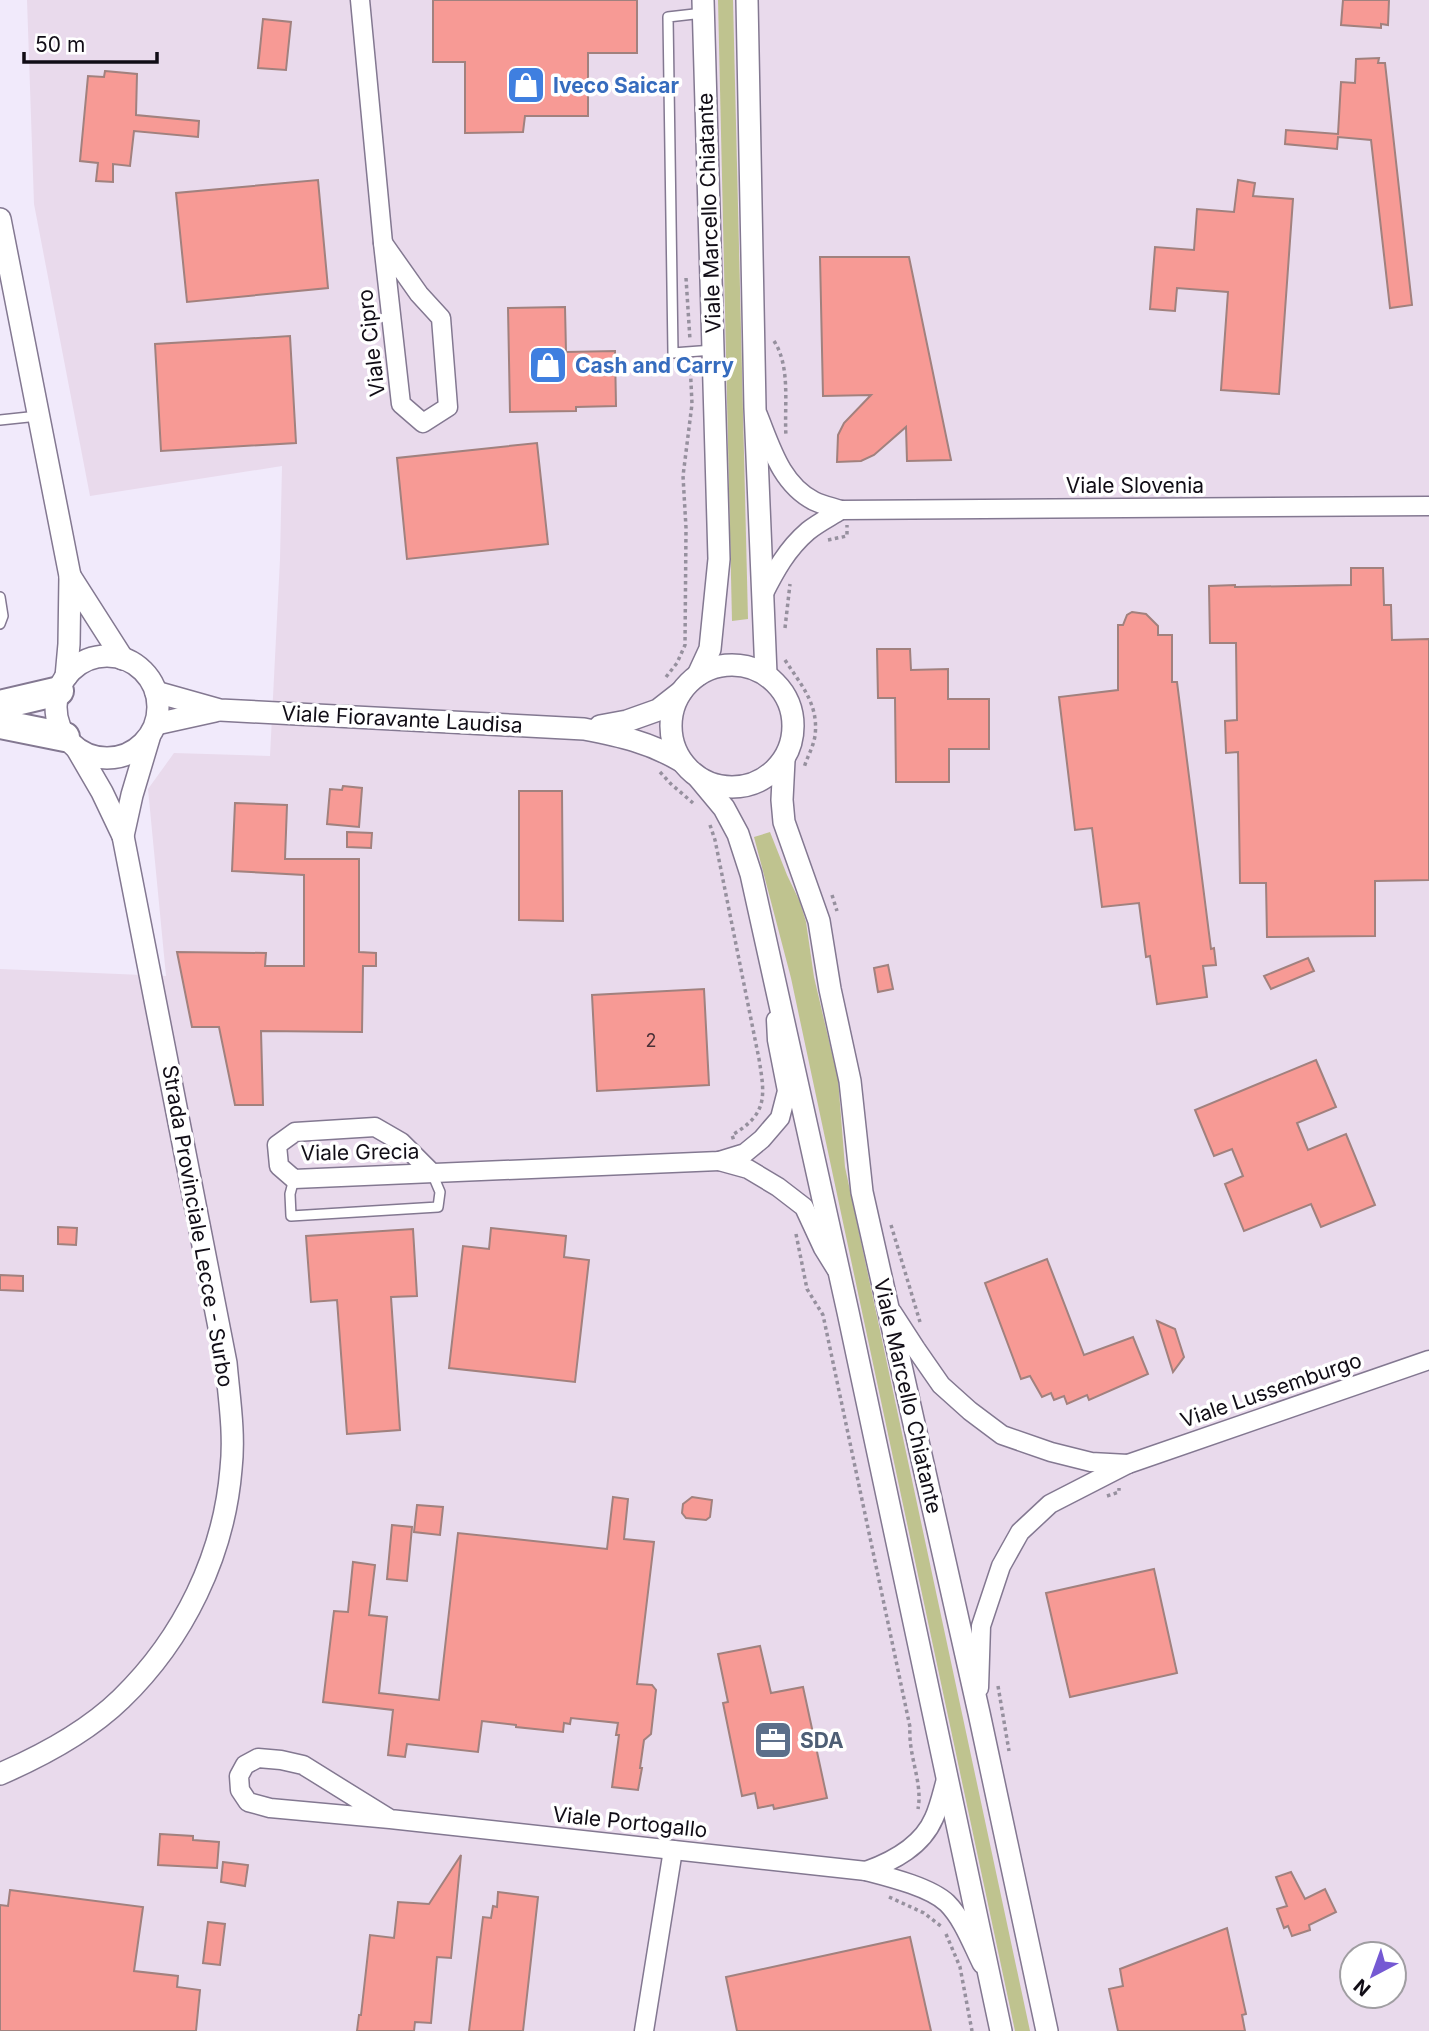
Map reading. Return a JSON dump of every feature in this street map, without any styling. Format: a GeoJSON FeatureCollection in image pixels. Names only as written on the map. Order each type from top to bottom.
{"type":"FeatureCollection","features":[{"type":"Feature","properties":{"kind":"highway"},"geometry":{"type":"LineString","coordinates":[[0,705],[62,684]]}},
{"type":"Feature","properties":{"kind":"highway"},"geometry":{"type":"LineString","coordinates":[[0,724],[71,743]]}},
{"type":"Feature","properties":{"kind":"street","name":"Viale Cipro"},"geometry":{"type":"LineString","coordinates":[[360,0],[383,243],[401,404],[423,423],[448,407],[441,318],[419,294],[383,243]]}},
{"type":"Feature","properties":{"kind":"street","name":"Viale Marcello Chiatante"},"geometry":{"type":"LineString","coordinates":[[747,0],[755,408],[766,674]]}},
{"type":"Feature","properties":{"kind":"street","name":"Viale Marcello Chiatante"},"geometry":{"type":"LineString","coordinates":[[698,675],[710,649],[719,559],[704,7]]}},
{"type":"Feature","properties":{"kind":"street"},"geometry":{"type":"LineString","coordinates":[[0,219],[13,302],[39,416],[70,576],[69,644],[56,707],[58,723],[71,743],[91,756],[107,758],[123,756],[137,749],[152,731],[158,708],[156,692],[149,678],[137,666],[123,659],[107,656],[91,659],[77,666],[62,684]]}},
{"type":"Feature","properties":{"kind":"street","name":"Viale Slovenia"},"geometry":{"type":"LineString","coordinates":[[755,408],[779,466],[792,486],[814,502],[844,510],[1429,506]]}},
{"type":"Feature","properties":{"kind":"street"},"geometry":{"type":"LineString","coordinates":[[763,595],[778,566],[795,544],[809,530],[844,510]]}},
{"type":"Feature","properties":{"kind":"street"},"geometry":{"type":"LineString","coordinates":[[70,576],[123,659]]}},
{"type":"Feature","properties":{"kind":"street","name":"Viale Marcello Chiatante"},"geometry":{"type":"LineString","coordinates":[[699,778],[716,786],[736,788],[755,784],[771,774],[784,760],[792,742],[794,723],[790,704],[781,687],[766,674],[750,667],[732,664],[714,667],[688,682],[673,708],[673,744],[681,761],[724,808],[738,834],[751,874],[1001,2031]]}},
{"type":"Feature","properties":{"kind":"street","name":"Viale Fioravante Laudisa"},"geometry":{"type":"LineString","coordinates":[[156,692],[220,710],[584,729],[628,737],[661,748],[681,761]]}},
{"type":"Feature","properties":{"kind":"street","name":"Viale Fioravante Laudisa"},"geometry":{"type":"LineString","coordinates":[[584,729],[627,721],[658,710],[681,692]]}},
{"type":"Feature","properties":{"kind":"street","name":"Viale Fioravante Laudisa"},"geometry":{"type":"LineString","coordinates":[[152,731],[220,710]]}},
{"type":"Feature","properties":{"kind":"street","name":"Strada Provinciale Lecce - Surbo"},"geometry":{"type":"LineString","coordinates":[[123,836],[134,784],[152,731]]}},
{"type":"Feature","properties":{"kind":"street","name":"Strada Provinciale Lecce - Surbo"},"geometry":{"type":"LineString","coordinates":[[0,1773],[30,1761],[78,1734],[121,1699],[159,1657],[188,1612],[208,1569],[225,1518],[232,1467],[226,1363],[123,836],[102,792],[71,743]]}},
{"type":"Feature","properties":{"kind":"street","name":"Viale Marcello Chiatante"},"geometry":{"type":"LineString","coordinates":[[784,760],[784,822],[820,921],[830,989],[850,1080],[862,1192],[979,1713],[1046,2031]]}},
{"type":"Feature","properties":{"kind":"street","name":"Viale Grecia"},"geometry":{"type":"LineString","coordinates":[[432,1173],[401,1142],[375,1127],[295,1132],[277,1145],[279,1166],[294,1179],[719,1161],[745,1153],[762,1139],[780,1118],[787,1091],[777,1040],[775,980]]}},
{"type":"Feature","properties":{"kind":"street","name":"Viale Grecia"},"geometry":{"type":"LineString","coordinates":[[719,1161],[748,1169],[778,1186],[804,1207],[823,1248],[839,1273]]}},
{"type":"Feature","properties":{"kind":"street","name":"Viale Lussemburgo"},"geometry":{"type":"LineString","coordinates":[[888,1306],[941,1385],[1002,1435],[1051,1452],[1122,1467]]}},
{"type":"Feature","properties":{"kind":"street","name":"Viale Lussemburgo"},"geometry":{"type":"LineString","coordinates":[[979,1713],[981,1626],[1001,1566],[1020,1532],[1050,1504],[1122,1467],[1429,1360]]}},
{"type":"Feature","properties":{"kind":"street","name":"Viale Portogallo"},"geometry":{"type":"LineString","coordinates":[[390,1819],[303,1765],[258,1758],[246,1765],[239,1776],[240,1790],[248,1802],[270,1808],[866,1871],[924,1890],[946,1903],[964,1927],[992,1986]]}},
{"type":"Feature","properties":{"kind":"street"},"geometry":{"type":"LineString","coordinates":[[866,1871],[901,1855],[925,1834],[935,1817],[947,1775]]}},
{"type":"Feature","properties":{"kind":"street"},"geometry":{"type":"LineString","coordinates":[[644,2031],[673,1850]]}},
{"type":"Feature","properties":{"kind":"lane"},"geometry":{"type":"LineString","coordinates":[[704,7],[668,17],[673,353],[713,350]]}},
{"type":"Feature","properties":{"kind":"lane"},"geometry":{"type":"LineString","coordinates":[[0,420],[39,416]]}},
{"type":"Feature","properties":{"kind":"lane"},"geometry":{"type":"LineString","coordinates":[[0,597],[3,616],[0,624]]}},
{"type":"Feature","properties":{"kind":"lane"},"geometry":{"type":"LineString","coordinates":[[294,1179],[290,1194],[291,1216],[438,1207],[440,1192],[432,1173]]}},
{"type":"Feature","properties":{"kind":"path"},"geometry":{"type":"LineString","coordinates":[[774,342],[781,351],[785,381],[787,443]]}},
{"type":"Feature","properties":{"kind":"path"},"geometry":{"type":"LineString","coordinates":[[824,542],[847,536],[844,510]]}},
{"type":"Feature","properties":{"kind":"path"},"geometry":{"type":"LineString","coordinates":[[785,631],[792,580]]}},
{"type":"Feature","properties":{"kind":"path"},"geometry":{"type":"LineString","coordinates":[[785,651],[785,661],[810,697],[815,716],[815,735],[811,752],[804,764],[804,774]]}},
{"type":"Feature","properties":{"kind":"path"},"geometry":{"type":"LineString","coordinates":[[831,893],[838,916]]}},
{"type":"Feature","properties":{"kind":"path"},"geometry":{"type":"LineString","coordinates":[[890,1221],[921,1325]]}},
{"type":"Feature","properties":{"kind":"path"},"geometry":{"type":"LineString","coordinates":[[1100,1498],[1119,1492],[1122,1467]]}},
{"type":"Feature","properties":{"kind":"path"},"geometry":{"type":"LineString","coordinates":[[997,1677],[1010,1758]]}},
{"type":"Feature","properties":{"kind":"shaded area"},"geometry":{"type":"Polygon","coordinates":[[[27,0],[1429,0],[1429,2031],[0,2031],[0,969],[166,976],[148,789],[174,753],[270,756],[282,466],[90,496],[34,204],[27,0]]]}},
{"type":"Feature","properties":{"kind":"green space"},"geometry":{"type":"Polygon","coordinates":[[[718,0],[733,0],[748,619],[732,621],[718,0]]]}},
{"type":"Feature","properties":{"kind":"green space"},"geometry":{"type":"Polygon","coordinates":[[[770,832],[806,922],[814,977],[838,1079],[845,1167],[1030,2031],[1015,2031],[791,978],[754,837],[770,832]]]}},
{"type":"Feature","properties":{"kind":"building","name":"Iveco Saicar"},"geometry":{"type":"Polygon","coordinates":[[[433,0],[637,0],[637,53],[588,53],[588,116],[525,116],[523,132],[465,133],[465,62],[433,62],[433,0]]]}},
{"type":"Feature","properties":{"kind":"building"},"geometry":{"type":"Polygon","coordinates":[[[1343,0],[1389,0],[1388,25],[1381,24],[1381,28],[1341,25],[1343,0]]]}},
{"type":"Feature","properties":{"kind":"building"},"geometry":{"type":"Polygon","coordinates":[[[263,19],[291,22],[286,70],[258,68],[263,19]]]}},
{"type":"Feature","properties":{"kind":"building"},"geometry":{"type":"Polygon","coordinates":[[[1379,58],[1378,63],[1385,63],[1412,305],[1390,308],[1371,140],[1338,137],[1337,149],[1285,144],[1286,130],[1338,134],[1341,82],[1355,83],[1356,59],[1379,58]]]}},
{"type":"Feature","properties":{"kind":"building"},"geometry":{"type":"Polygon","coordinates":[[[105,71],[137,74],[136,115],[199,121],[198,137],[134,131],[130,166],[113,164],[113,182],[96,181],[98,163],[80,161],[88,76],[104,77],[105,71]]]}},
{"type":"Feature","properties":{"kind":"building"},"geometry":{"type":"Polygon","coordinates":[[[318,180],[328,288],[187,302],[176,193],[318,180]]]}},
{"type":"Feature","properties":{"kind":"building"},"geometry":{"type":"Polygon","coordinates":[[[1238,180],[1255,183],[1253,196],[1293,199],[1279,394],[1221,390],[1228,292],[1177,288],[1175,311],[1150,309],[1155,247],[1194,250],[1197,209],[1234,212],[1238,180]]]}},
{"type":"Feature","properties":{"kind":"building"},"geometry":{"type":"Polygon","coordinates":[[[820,257],[909,257],[951,460],[907,461],[906,427],[874,455],[861,461],[837,462],[838,435],[844,423],[871,395],[823,396],[820,257]]]}},
{"type":"Feature","properties":{"kind":"building"},"geometry":{"type":"Polygon","coordinates":[[[565,307],[566,352],[615,351],[616,406],[576,407],[576,411],[510,412],[508,308],[565,307]]]}},
{"type":"Feature","properties":{"kind":"building"},"geometry":{"type":"Polygon","coordinates":[[[290,336],[296,443],[161,451],[155,344],[290,336]]]}},
{"type":"Feature","properties":{"kind":"building"},"geometry":{"type":"Polygon","coordinates":[[[537,443],[548,544],[407,559],[397,458],[537,443]]]}},
{"type":"Feature","properties":{"kind":"building"},"geometry":{"type":"Polygon","coordinates":[[[1351,568],[1383,568],[1384,605],[1391,605],[1392,640],[1429,639],[1429,880],[1375,881],[1375,936],[1267,937],[1266,883],[1240,883],[1238,752],[1226,753],[1225,721],[1237,720],[1236,643],[1210,643],[1209,586],[1351,585],[1351,568]]]}},
{"type":"Feature","properties":{"kind":"building"},"geometry":{"type":"Polygon","coordinates":[[[1132,612],[1146,614],[1158,626],[1158,635],[1172,635],[1172,682],[1177,682],[1211,949],[1214,948],[1216,965],[1203,966],[1207,997],[1157,1004],[1150,956],[1146,957],[1139,903],[1102,907],[1092,828],[1075,830],[1059,697],[1118,690],[1118,625],[1123,625],[1127,615],[1132,612]]]}},
{"type":"Feature","properties":{"kind":"building"},"geometry":{"type":"Polygon","coordinates":[[[877,649],[910,649],[911,670],[948,669],[948,699],[989,699],[989,749],[949,749],[949,782],[896,782],[895,698],[878,698],[877,649]]]}},
{"type":"Feature","properties":{"kind":"building"},"geometry":{"type":"Polygon","coordinates":[[[343,786],[362,788],[359,827],[327,824],[330,789],[342,790],[343,786]]]}},
{"type":"Feature","properties":{"kind":"building"},"geometry":{"type":"Polygon","coordinates":[[[519,791],[562,791],[563,921],[519,920],[519,791]]]}},
{"type":"Feature","properties":{"kind":"building"},"geometry":{"type":"Polygon","coordinates":[[[235,803],[287,805],[285,859],[359,859],[359,952],[376,953],[376,966],[363,966],[362,1032],[261,1031],[263,1105],[235,1105],[219,1027],[192,1027],[177,952],[266,953],[265,966],[304,966],[304,875],[232,871],[235,803]]]}},
{"type":"Feature","properties":{"kind":"building"},"geometry":{"type":"Polygon","coordinates":[[[347,832],[372,833],[371,848],[347,847],[347,832]]]}},
{"type":"Feature","properties":{"kind":"building"},"geometry":{"type":"Polygon","coordinates":[[[1308,958],[1314,971],[1271,989],[1264,976],[1308,958]]]}},
{"type":"Feature","properties":{"kind":"building"},"geometry":{"type":"Polygon","coordinates":[[[888,965],[893,989],[878,992],[874,968],[888,965]]]}},
{"type":"Feature","properties":{"kind":"building"},"geometry":{"type":"Polygon","coordinates":[[[704,989],[709,1085],[597,1091],[592,995],[704,989]]]}},
{"type":"Feature","properties":{"kind":"building"},"geometry":{"type":"Polygon","coordinates":[[[1316,1060],[1336,1107],[1297,1123],[1308,1150],[1346,1134],[1375,1205],[1321,1227],[1311,1204],[1244,1231],[1225,1184],[1243,1176],[1232,1149],[1214,1156],[1195,1110],[1316,1060]]]}},
{"type":"Feature","properties":{"kind":"building"},"geometry":{"type":"Polygon","coordinates":[[[58,1227],[77,1228],[76,1245],[58,1244],[58,1227]]]}},
{"type":"Feature","properties":{"kind":"building"},"geometry":{"type":"Polygon","coordinates":[[[491,1228],[566,1236],[564,1257],[589,1260],[575,1382],[449,1368],[463,1246],[489,1249],[491,1228]]]}},
{"type":"Feature","properties":{"kind":"building"},"geometry":{"type":"Polygon","coordinates":[[[413,1229],[417,1296],[391,1297],[400,1430],[347,1434],[337,1300],[311,1302],[306,1236],[413,1229]]]}},
{"type":"Feature","properties":{"kind":"building"},"geometry":{"type":"Polygon","coordinates":[[[1047,1259],[1084,1355],[1133,1337],[1148,1374],[1089,1400],[1087,1395],[1067,1404],[1064,1396],[1054,1400],[1051,1393],[1042,1397],[1030,1376],[1021,1379],[985,1283],[1047,1259]]]}},
{"type":"Feature","properties":{"kind":"building"},"geometry":{"type":"Polygon","coordinates":[[[0,1275],[23,1276],[23,1291],[0,1290],[0,1275]]]}},
{"type":"Feature","properties":{"kind":"building"},"geometry":{"type":"Polygon","coordinates":[[[1157,1321],[1175,1329],[1184,1357],[1173,1372],[1157,1321]]]}},
{"type":"Feature","properties":{"kind":"building"},"geometry":{"type":"Polygon","coordinates":[[[613,1497],[628,1499],[624,1539],[654,1542],[637,1684],[652,1685],[656,1690],[651,1734],[644,1740],[638,1790],[612,1787],[619,1735],[616,1735],[618,1723],[571,1718],[570,1724],[564,1723],[563,1732],[482,1721],[478,1752],[407,1744],[405,1757],[388,1755],[393,1710],[323,1702],[334,1611],[348,1612],[353,1562],[375,1565],[369,1615],[387,1617],[379,1693],[439,1700],[458,1533],[607,1549],[613,1497]]]}},
{"type":"Feature","properties":{"kind":"building"},"geometry":{"type":"Polygon","coordinates":[[[692,1497],[712,1500],[710,1517],[706,1520],[686,1518],[682,1513],[683,1504],[692,1497]]]}},
{"type":"Feature","properties":{"kind":"building"},"geometry":{"type":"Polygon","coordinates":[[[417,1505],[443,1507],[440,1535],[414,1532],[417,1505]]]}},
{"type":"Feature","properties":{"kind":"building"},"geometry":{"type":"Polygon","coordinates":[[[392,1525],[412,1527],[407,1581],[387,1579],[392,1525]]]}},
{"type":"Feature","properties":{"kind":"building"},"geometry":{"type":"Polygon","coordinates":[[[1154,1569],[1177,1673],[1070,1697],[1046,1593],[1154,1569]]]}},
{"type":"Feature","properties":{"kind":"building","name":"SDA"},"geometry":{"type":"Polygon","coordinates":[[[760,1646],[771,1693],[803,1687],[827,1798],[774,1809],[773,1805],[758,1808],[755,1793],[742,1796],[723,1703],[728,1702],[718,1654],[760,1646]]]}},
{"type":"Feature","properties":{"kind":"building"},"geometry":{"type":"Polygon","coordinates":[[[160,1834],[193,1836],[193,1840],[219,1842],[217,1868],[158,1865],[160,1834]]]}},
{"type":"Feature","properties":{"kind":"building"},"geometry":{"type":"Polygon","coordinates":[[[461,1855],[451,1958],[437,1957],[431,2023],[415,2022],[414,2031],[357,2031],[370,1935],[394,1938],[398,1902],[429,1904],[461,1855]]]}},
{"type":"Feature","properties":{"kind":"building"},"geometry":{"type":"Polygon","coordinates":[[[223,1862],[248,1865],[245,1886],[221,1882],[223,1862]]]}},
{"type":"Feature","properties":{"kind":"building"},"geometry":{"type":"Polygon","coordinates":[[[1291,1872],[1305,1899],[1325,1889],[1336,1912],[1309,1925],[1310,1930],[1292,1936],[1288,1926],[1284,1928],[1277,1909],[1287,1906],[1276,1877],[1291,1872]]]}},
{"type":"Feature","properties":{"kind":"building"},"geometry":{"type":"Polygon","coordinates":[[[10,1890],[143,1907],[134,1971],[178,1976],[177,1987],[200,1990],[196,2031],[0,2031],[0,1905],[8,1906],[10,1890]]]}},
{"type":"Feature","properties":{"kind":"building"},"geometry":{"type":"Polygon","coordinates":[[[498,1892],[538,1897],[523,2031],[469,2031],[483,1917],[491,1918],[493,1906],[497,1907],[498,1892]]]}},
{"type":"Feature","properties":{"kind":"building"},"geometry":{"type":"Polygon","coordinates":[[[208,1922],[225,1924],[220,1965],[203,1963],[208,1922]]]}},
{"type":"Feature","properties":{"kind":"building"},"geometry":{"type":"Polygon","coordinates":[[[1227,1928],[1246,2014],[1242,2015],[1245,2031],[1118,2031],[1109,1989],[1123,1986],[1120,1969],[1227,1928]]]}},
{"type":"Feature","properties":{"kind":"building"},"geometry":{"type":"Polygon","coordinates":[[[910,1937],[931,2031],[737,2031],[726,1977],[910,1937]]]}},
{"type":"Feature","properties":{"kind":"place","name":"Iveco Saicar"},"geometry":{"type":"Point","coordinates":[526,85]}},
{"type":"Feature","properties":{"kind":"place","name":"Cash and Carry"},"geometry":{"type":"Point","coordinates":[548,365]}},
{"type":"Feature","properties":{"kind":"place","name":"SDA"},"geometry":{"type":"Point","coordinates":[773,1740]}}]}
